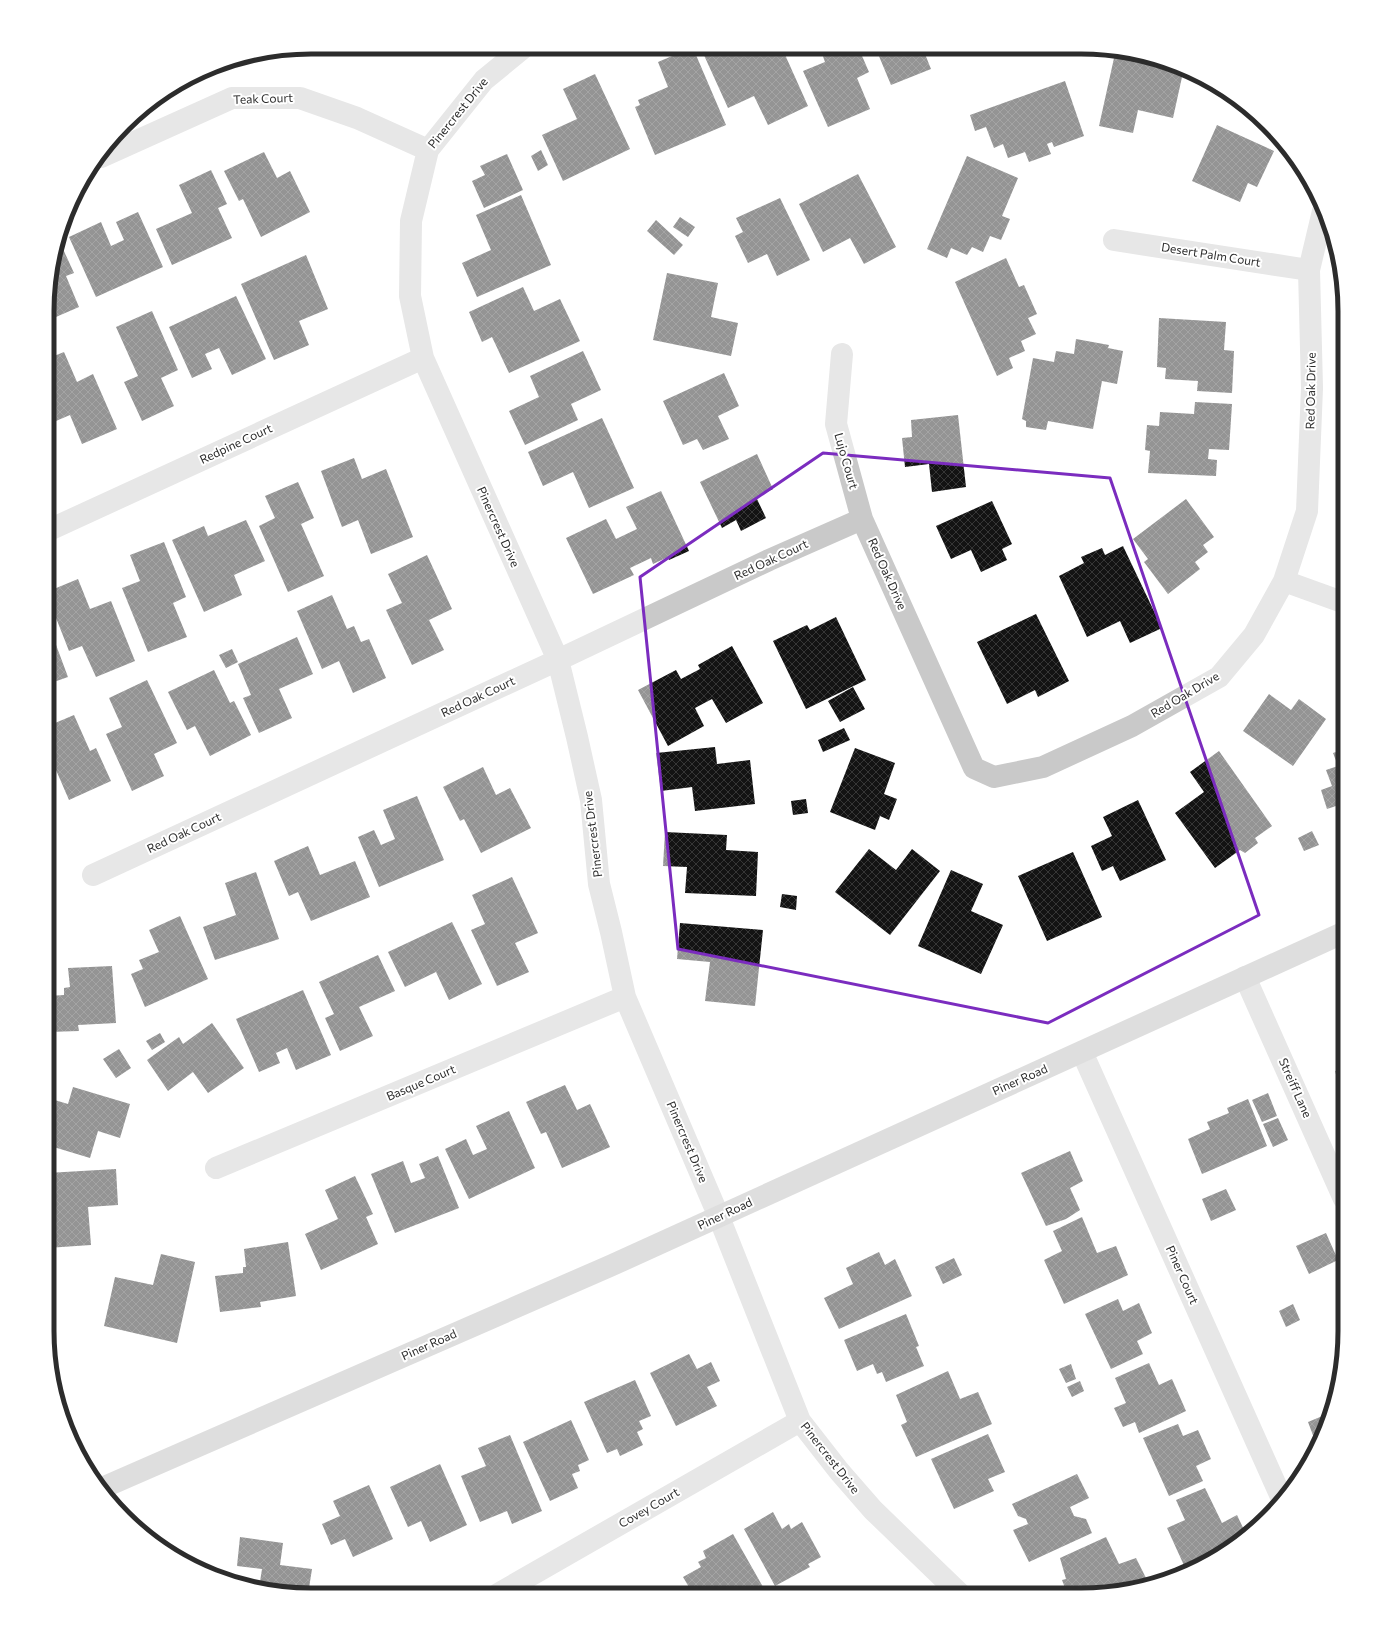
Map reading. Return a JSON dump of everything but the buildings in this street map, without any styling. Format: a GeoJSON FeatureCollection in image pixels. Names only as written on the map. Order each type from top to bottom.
{"type":"FeatureCollection","features":[{"type":"Feature","properties":{"kind":"main road","name":"Piner Road"},"geometry":{"type":"LineString","coordinates":[[106,1486],[719,1217],[906,1130],[1082,1052],[1338,935]]}},
{"type":"Feature","properties":{"kind":"street","name":"Pinercrest Drive"},"geometry":{"type":"LineString","coordinates":[[516,54],[484,80],[428,150],[411,221],[410,296],[423,358],[558,660],[591,800],[599,884],[625,997],[719,1217],[800,1422],[839,1471],[873,1510],[954,1588]]}},
{"type":"Feature","properties":{"kind":"street","name":"Teak Court"},"geometry":{"type":"LineString","coordinates":[[108,153],[232,98],[300,98],[357,118],[428,150]]}},
{"type":"Feature","properties":{"kind":"street","name":"Red Oak Drive"},"geometry":{"type":"LineString","coordinates":[[862,518],[974,768],[994,777],[1043,767],[1132,726],[1219,677],[1254,635],[1284,581],[1307,511],[1312,388],[1309,270],[1321,220]]}},
{"type":"Feature","properties":{"kind":"street","name":"Desert Palm Court"},"geometry":{"type":"LineString","coordinates":[[1114,240],[1309,270]]}},
{"type":"Feature","properties":{"kind":"street","name":"Lujo Court"},"geometry":{"type":"LineString","coordinates":[[842,354],[836,424],[862,518]]}},
{"type":"Feature","properties":{"kind":"street","name":"Redpine Court"},"geometry":{"type":"LineString","coordinates":[[54,528],[423,358]]}},
{"type":"Feature","properties":{"kind":"street","name":"Red Oak Court"},"geometry":{"type":"LineString","coordinates":[[93,875],[862,518]]}},
{"type":"Feature","properties":{"kind":"street"},"geometry":{"type":"LineString","coordinates":[[1284,581],[1338,600]]}},
{"type":"Feature","properties":{"kind":"street","name":"Streiff Lane"},"geometry":{"type":"LineString","coordinates":[[1245,978],[1338,1186]]}},
{"type":"Feature","properties":{"kind":"street","name":"Basque Court"},"geometry":{"type":"LineString","coordinates":[[216,1168],[625,997]]}},
{"type":"Feature","properties":{"kind":"street","name":"Piner Court"},"geometry":{"type":"LineString","coordinates":[[1082,1052],[1280,1494]]}},
{"type":"Feature","properties":{"kind":"street","name":"Covey Court"},"geometry":{"type":"LineString","coordinates":[[509,1588],[800,1422]]}},
{"type":"Feature","properties":{"kind":"highlighted area"},"geometry":{"type":"Polygon","coordinates":[[[823,453],[1110,478],[1259,915],[1048,1023],[678,949],[640,577],[823,453]]]}}]}
